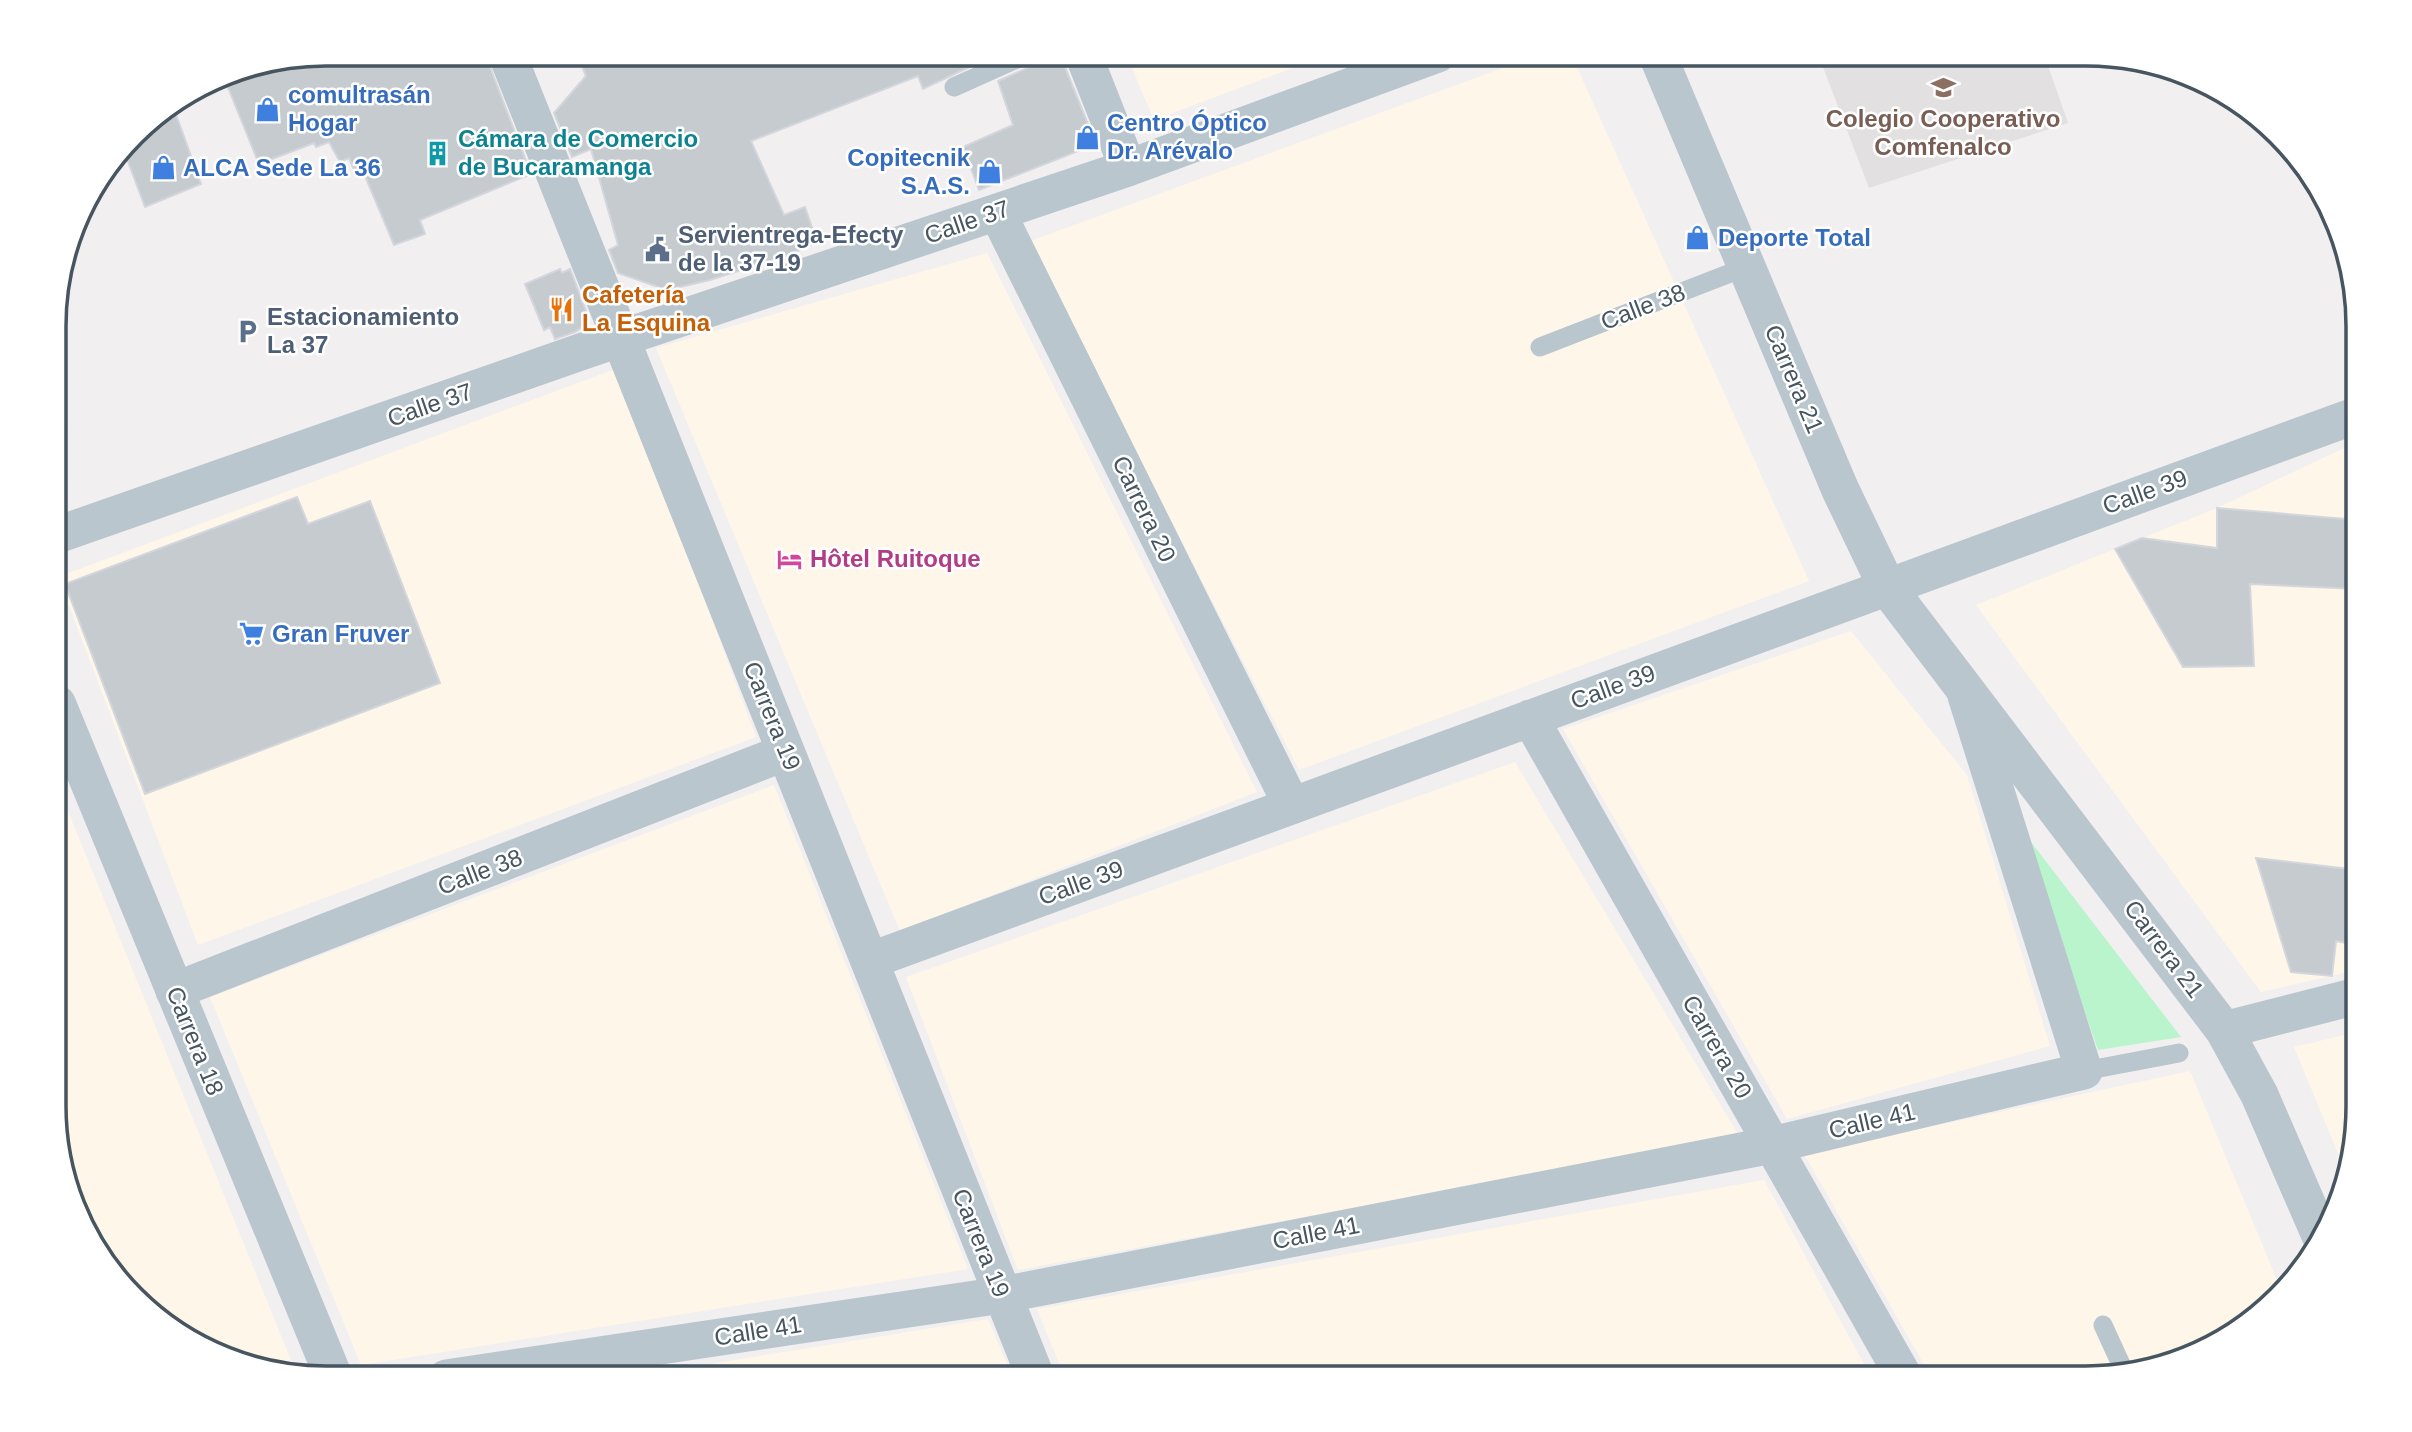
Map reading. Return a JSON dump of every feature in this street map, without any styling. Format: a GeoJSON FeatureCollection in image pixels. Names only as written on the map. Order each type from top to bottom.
{"type":"FeatureCollection","features":[{"type":"Feature","properties":{"kind":"street","name":"Carrera 19"},"geometry":{"type":"LineString","coordinates":[[512,66],[1031,1366]]}},
{"type":"Feature","properties":{"kind":"street"},"geometry":{"type":"LineString","coordinates":[[1088,66],[1128,168]]}},
{"type":"Feature","properties":{"kind":"street","name":"Calle 37"},"geometry":{"type":"LineString","coordinates":[[66,532],[622,338],[1128,168],[1405,66]]}},
{"type":"Feature","properties":{"kind":"street","name":"Carrera 21"},"geometry":{"type":"LineString","coordinates":[[1662,66],[1853,519],[1887,587],[2224,1030],[2259,1094],[2316,1226]]}},
{"type":"Feature","properties":{"kind":"street","name":"Carrera 20"},"geometry":{"type":"LineString","coordinates":[[997,212],[1292,806]]}},
{"type":"Feature","properties":{"kind":"street","name":"Calle 39"},"geometry":{"type":"LineString","coordinates":[[869,961],[2346,419]]}},
{"type":"Feature","properties":{"kind":"street","name":"Carrera 21"},"geometry":{"type":"LineString","coordinates":[[1962,685],[2084,1071]]}},
{"type":"Feature","properties":{"kind":"street","name":"Carrera 20"},"geometry":{"type":"LineString","coordinates":[[1530,718],[1898,1366]]}},
{"type":"Feature","properties":{"kind":"street","name":"Carrera 18"},"geometry":{"type":"LineString","coordinates":[[66,726],[329,1366]]}},
{"type":"Feature","properties":{"kind":"street","name":"Calle 38"},"geometry":{"type":"LineString","coordinates":[[174,991],[786,752]]}},
{"type":"Feature","properties":{"kind":"street"},"geometry":{"type":"LineString","coordinates":[[2224,1030],[2346,999]]}},
{"type":"Feature","properties":{"kind":"street","name":"Calle 41"},"geometry":{"type":"LineString","coordinates":[[525,1366],[1002,1294],[1772,1145],[2084,1071]]}},
{"type":"Feature","properties":{"kind":"lane"},"geometry":{"type":"LineString","coordinates":[[954,87],[1001,66]]}},
{"type":"Feature","properties":{"kind":"lane","name":"Calle 38"},"geometry":{"type":"LineString","coordinates":[[1540,346],[1746,267]]}},
{"type":"Feature","properties":{"kind":"lane","name":"Calle 41"},"geometry":{"type":"LineString","coordinates":[[2084,1071],[2179,1053]]}},
{"type":"Feature","properties":{"kind":"lane"},"geometry":{"type":"LineString","coordinates":[[2103,1325],[2120,1363]]}},
{"type":"Feature","properties":{"kind":"shaded area"},"geometry":{"type":"Polygon","coordinates":[[[1131,66],[1298,66],[1154,120],[1131,66]]]}},
{"type":"Feature","properties":{"kind":"shaded area"},"geometry":{"type":"Polygon","coordinates":[[[1508,66],[1576,66],[1809,581],[1299,770],[1028,242],[1508,66]]]}},
{"type":"Feature","properties":{"kind":"shaded area","name":"Colegio Cooperativo Comfenalco"},"geometry":{"type":"Polygon","coordinates":[[[1823,66],[2048,66],[2068,123],[1869,188],[1823,66]]]}},
{"type":"Feature","properties":{"kind":"shaded area"},"geometry":{"type":"Polygon","coordinates":[[[987,253],[1257,792],[900,931],[656,348],[987,253]]]}},
{"type":"Feature","properties":{"kind":"shaded area"},"geometry":{"type":"Polygon","coordinates":[[[618,368],[756,737],[198,945],[66,598],[66,574],[618,368]]]}},
{"type":"Feature","properties":{"kind":"shaded area"},"geometry":{"type":"Polygon","coordinates":[[[2346,447],[2346,973],[2261,992],[1976,605],[2217,508],[2346,447]]]}},
{"type":"Feature","properties":{"kind":"shaded area"},"geometry":{"type":"Polygon","coordinates":[[[1851,631],[1967,775],[2050,1046],[1787,1119],[1563,729],[1851,631]]]}},
{"type":"Feature","properties":{"kind":"shaded area"},"geometry":{"type":"Polygon","coordinates":[[[1515,762],[1739,1136],[1018,1270],[906,977],[1515,762]]]}},
{"type":"Feature","properties":{"kind":"shaded area"},"geometry":{"type":"Polygon","coordinates":[[[774,785],[968,1269],[361,1365],[210,997],[774,785]]]}},
{"type":"Feature","properties":{"kind":"shaded area"},"geometry":{"type":"Polygon","coordinates":[[[66,806],[292,1363],[259,1357],[227,1346],[196,1331],[168,1312],[120,1264],[101,1236],[86,1205],[71,1156],[66,1106],[66,806]]]}},
{"type":"Feature","properties":{"kind":"shaded area"},"geometry":{"type":"Polygon","coordinates":[[[2346,1035],[2346,1106],[2340,1159],[2294,1047],[2346,1035]]]}},
{"type":"Feature","properties":{"kind":"shaded area"},"geometry":{"type":"Polygon","coordinates":[[[2190,1071],[2277,1281],[2244,1312],[2216,1331],[2153,1357],[2086,1366],[1925,1366],[1804,1154],[2190,1071]]]}},
{"type":"Feature","properties":{"kind":"shaded area"},"geometry":{"type":"Polygon","coordinates":[[[1764,1180],[1865,1366],[1060,1366],[1037,1309],[1764,1180]]]}},
{"type":"Feature","properties":{"kind":"shaded area"},"geometry":{"type":"Polygon","coordinates":[[[988,1319],[1008,1366],[697,1366],[988,1319]]]}},
{"type":"Feature","properties":{"kind":"green space"},"geometry":{"type":"Polygon","coordinates":[[[2021,829],[2181,1037],[2098,1050],[2021,829]]]}},
{"type":"Feature","properties":{"kind":"building","name":"Cámara de Comercio de Bucaramanga"},"geometry":{"type":"Polygon","coordinates":[[[490,66],[531,174],[420,220],[425,234],[394,245],[363,171],[355,172],[349,158],[340,162],[329,142],[316,147],[314,143],[259,164],[227,86],[276,71],[309,67],[490,66]]]}},
{"type":"Feature","properties":{"kind":"building"},"geometry":{"type":"Polygon","coordinates":[[[582,66],[972,66],[923,89],[918,76],[751,141],[784,215],[805,207],[817,242],[788,255],[710,280],[667,290],[618,273],[609,250],[618,245],[591,149],[572,157],[554,113],[586,76],[582,66]]]}},
{"type":"Feature","properties":{"kind":"building"},"geometry":{"type":"Polygon","coordinates":[[[1032,66],[1065,66],[1096,144],[979,190],[963,147],[1013,125],[998,81],[1032,66]]]}},
{"type":"Feature","properties":{"kind":"building","name":"ALCA Sede La 36"},"geometry":{"type":"Polygon","coordinates":[[[176,114],[201,184],[145,207],[127,160],[176,114]]]}},
{"type":"Feature","properties":{"kind":"building","name":"Cafetería La Esquina"},"geometry":{"type":"Polygon","coordinates":[[[560,269],[562,273],[570,269],[588,316],[585,325],[575,332],[555,339],[550,327],[544,330],[525,284],[560,269]]]}},
{"type":"Feature","properties":{"kind":"building","name":"Gran Fruver"},"geometry":{"type":"Polygon","coordinates":[[[297,497],[308,524],[370,501],[440,683],[145,794],[66,584],[297,497]]]}},
{"type":"Feature","properties":{"kind":"building"},"geometry":{"type":"Polygon","coordinates":[[[2217,508],[2346,519],[2346,588],[2250,584],[2254,666],[2183,667],[2115,549],[2142,538],[2217,548],[2217,508]]]}},
{"type":"Feature","properties":{"kind":"building"},"geometry":{"type":"Polygon","coordinates":[[[2256,858],[2346,869],[2346,943],[2336,941],[2332,976],[2291,972],[2256,858]]]}},
{"type":"Feature","properties":{"kind":"place","name":"Colegio Cooperativo Comfenalco"},"geometry":{"type":"Point","coordinates":[1943,88]}},
{"type":"Feature","properties":{"kind":"place","name":"comultrasán Hogar"},"geometry":{"type":"Point","coordinates":[268,109]}},
{"type":"Feature","properties":{"kind":"place","name":"Centro Óptico Dr. Arévalo"},"geometry":{"type":"Point","coordinates":[1087,137]}},
{"type":"Feature","properties":{"kind":"place","name":"Cámara de Comercio de Bucaramanga"},"geometry":{"type":"Point","coordinates":[438,153]}},
{"type":"Feature","properties":{"kind":"place","name":"ALCA Sede La 36"},"geometry":{"type":"Point","coordinates":[163,168]}},
{"type":"Feature","properties":{"kind":"place","name":"Copitecnik S.A.S."},"geometry":{"type":"Point","coordinates":[990,172]}},
{"type":"Feature","properties":{"kind":"place","name":"Deporte Total"},"geometry":{"type":"Point","coordinates":[1698,238]}},
{"type":"Feature","properties":{"kind":"place","name":"Servientrega-Efecty de la 37-19"},"geometry":{"type":"Point","coordinates":[658,249]}},
{"type":"Feature","properties":{"kind":"place","name":"Cafetería La Esquina"},"geometry":{"type":"Point","coordinates":[562,309]}},
{"type":"Feature","properties":{"kind":"place","name":"Estacionamiento La 37"},"geometry":{"type":"Point","coordinates":[247,331]}},
{"type":"Feature","properties":{"kind":"place","name":"Hôtel Ruitoque"},"geometry":{"type":"Point","coordinates":[790,559]}},
{"type":"Feature","properties":{"kind":"place","name":"Gran Fruver"},"geometry":{"type":"Point","coordinates":[252,634]}}]}
